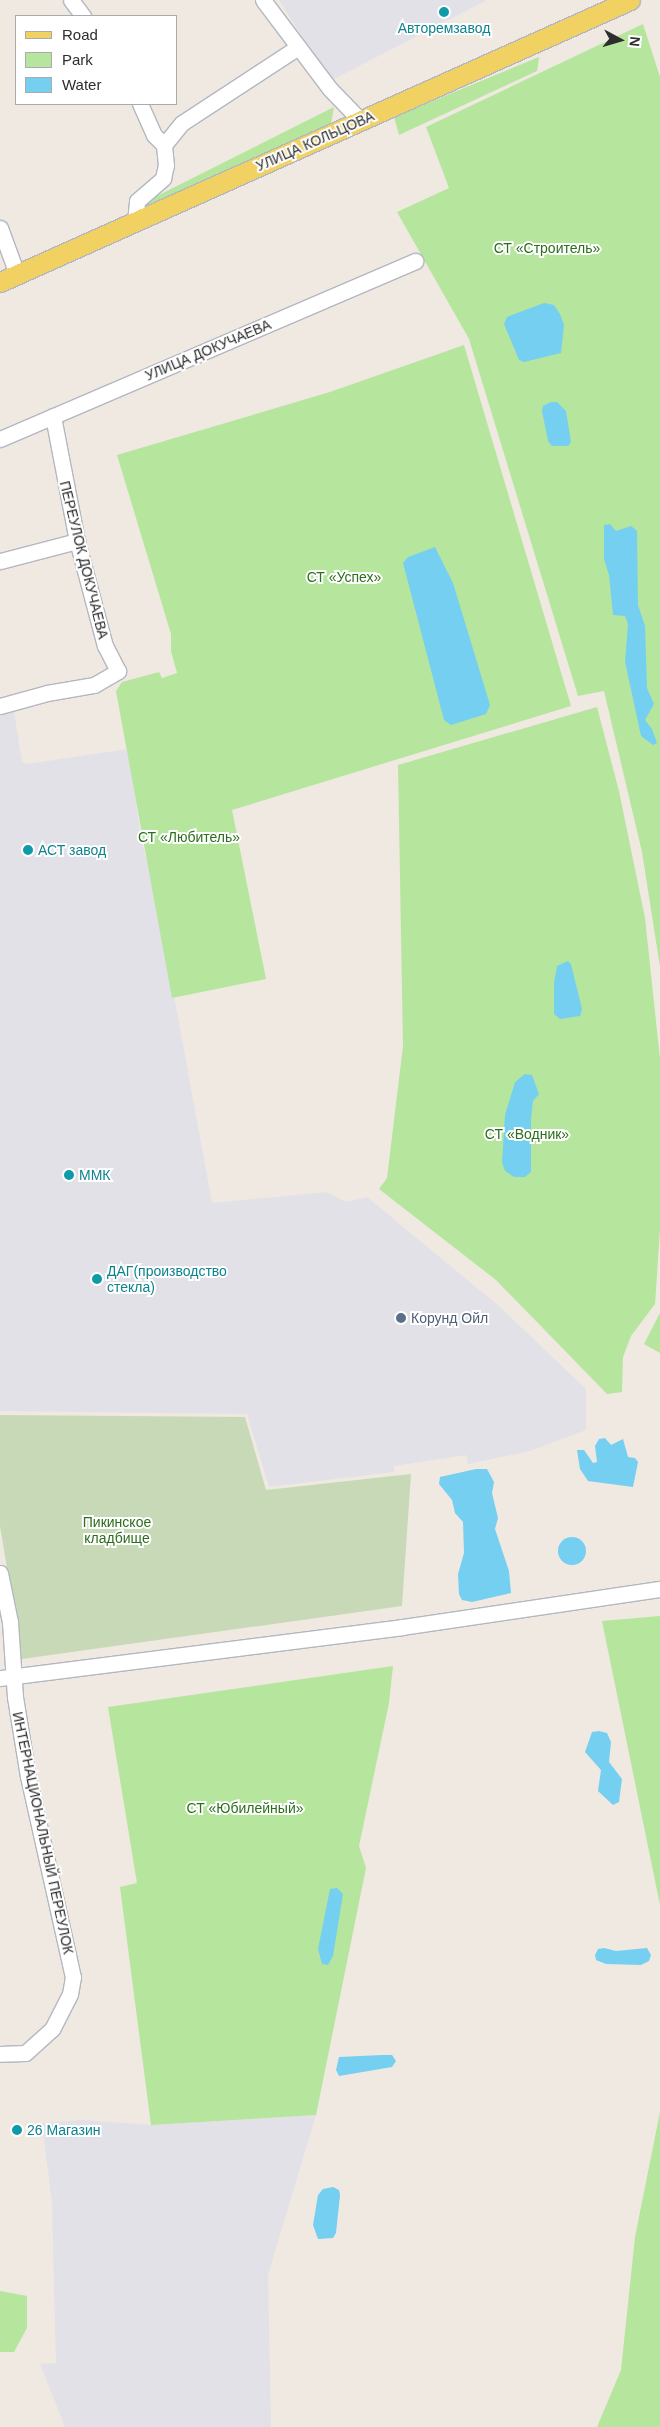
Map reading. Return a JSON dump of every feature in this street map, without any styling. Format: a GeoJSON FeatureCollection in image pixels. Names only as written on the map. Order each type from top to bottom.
{"type":"FeatureCollection","features":[{"type":"Feature","properties":{"kind":"main road","name":"УЛИЦА КОЛЬЦОВА"},"geometry":{"type":"LineString","coordinates":[[0,282],[630,0]]}},
{"type":"Feature","properties":{"kind":"street"},"geometry":{"type":"LineString","coordinates":[[71,0],[82,15]]}},
{"type":"Feature","properties":{"kind":"street"},"geometry":{"type":"LineString","coordinates":[[264,0],[298,47],[309,57],[330,89],[361,120]]}},
{"type":"Feature","properties":{"kind":"street"},"geometry":{"type":"LineString","coordinates":[[135,221],[137,201],[165,174],[164,145],[182,123],[298,47]]}},
{"type":"Feature","properties":{"kind":"street"},"geometry":{"type":"LineString","coordinates":[[140,105],[154,135],[164,145]]}},
{"type":"Feature","properties":{"kind":"street"},"geometry":{"type":"LineString","coordinates":[[0,228],[17,274]]}},
{"type":"Feature","properties":{"kind":"street","name":"УЛИЦА ДОКУЧАЕВА"},"geometry":{"type":"LineString","coordinates":[[0,439],[416,261]]}},
{"type":"Feature","properties":{"kind":"street","name":"ПЕРЕУЛОК ДОКУЧАЕВА"},"geometry":{"type":"LineString","coordinates":[[0,706],[47,693],[94,686],[118,671],[105,646],[77,541],[53,416]]}},
{"type":"Feature","properties":{"kind":"street"},"geometry":{"type":"LineString","coordinates":[[0,561],[77,541]]}},
{"type":"Feature","properties":{"kind":"street","name":"ИНТЕРНАЦИОНАЛЬНЫЙ ПЕРЕУЛОК"},"geometry":{"type":"LineString","coordinates":[[0,1574],[14,1650],[6,1677],[73,1977],[70,1994],[52,2029],[25,2053],[0,2054]]}},
{"type":"Feature","properties":{"kind":"street"},"geometry":{"type":"LineString","coordinates":[[6,1677],[402,1627],[660,1589]]}},
{"type":"Feature","properties":{"kind":"shaded area"},"geometry":{"type":"Polygon","coordinates":[[[279,0],[487,0],[330,81],[279,0]]]}},
{"type":"Feature","properties":{"kind":"shaded area"},"geometry":{"type":"Polygon","coordinates":[[[14,712],[22,762],[27,764],[128,749],[142,844],[155,892],[212,1203],[326,1192],[346,1202],[367,1197],[500,1307],[586,1389],[586,1430],[530,1451],[468,1464],[466,1455],[394,1466],[394,1472],[269,1487],[247,1414],[0,1411],[0,714],[14,712]]]}},
{"type":"Feature","properties":{"kind":"shaded area"},"geometry":{"type":"Polygon","coordinates":[[[316,2115],[268,2275],[271,2427],[65,2427],[40,2364],[56,2363],[52,2202],[42,2123],[82,2120],[151,2125],[316,2115]]]}},
{"type":"Feature","properties":{"kind":"green space","name":"СТ «Строитель»"},"geometry":{"type":"Polygon","coordinates":[[[643,24],[660,77],[660,967],[642,852],[604,691],[578,696],[469,339],[397,212],[449,188],[426,127],[643,24]]]}},
{"type":"Feature","properties":{"kind":"green space"},"geometry":{"type":"Polygon","coordinates":[[[539,57],[537,71],[399,135],[394,117],[539,57]]]}},
{"type":"Feature","properties":{"kind":"green space"},"geometry":{"type":"Polygon","coordinates":[[[334,107],[331,124],[144,211],[151,199],[334,107]]]}},
{"type":"Feature","properties":{"kind":"green space","name":"СТ «Успех»"},"geometry":{"type":"Polygon","coordinates":[[[464,345],[571,706],[232,810],[266,979],[172,998],[116,691],[122,682],[159,672],[162,678],[177,673],[171,651],[171,634],[117,455],[330,392],[464,345]]]}},
{"type":"Feature","properties":{"kind":"green space","name":"СТ «Водник»"},"geometry":{"type":"Polygon","coordinates":[[[597,707],[619,791],[645,918],[660,1059],[660,1229],[655,1304],[631,1336],[623,1357],[622,1392],[607,1394],[496,1280],[379,1189],[387,1178],[403,1046],[398,765],[597,707]]]}},
{"type":"Feature","properties":{"kind":"green space"},"geometry":{"type":"Polygon","coordinates":[[[660,1313],[660,1353],[644,1344],[660,1313]]]}},
{"type":"Feature","properties":{"kind":"green space","name":"Пикинское кладбище"},"geometry":{"type":"Polygon","coordinates":[[[0,1415],[245,1417],[266,1490],[411,1474],[402,1606],[22,1659],[0,1526],[0,1415]]]}},
{"type":"Feature","properties":{"kind":"green space"},"geometry":{"type":"Polygon","coordinates":[[[660,1616],[660,1905],[602,1621],[660,1616]]]}},
{"type":"Feature","properties":{"kind":"green space","name":"СТ «Юбилейный»"},"geometry":{"type":"Polygon","coordinates":[[[393,1666],[389,1703],[359,1846],[366,1868],[316,2115],[151,2125],[120,1887],[137,1883],[108,1707],[393,1666]]]}},
{"type":"Feature","properties":{"kind":"green space"},"geometry":{"type":"Polygon","coordinates":[[[660,2112],[660,2427],[597,2427],[621,2370],[635,2237],[660,2112]]]}},
{"type":"Feature","properties":{"kind":"green space"},"geometry":{"type":"Polygon","coordinates":[[[0,2291],[27,2296],[27,2328],[14,2352],[0,2352],[0,2291]]]}},
{"type":"Feature","properties":{"kind":"water"},"geometry":{"type":"Polygon","coordinates":[[[544,303],[554,305],[564,325],[561,353],[524,362],[519,360],[504,324],[507,317],[544,303]]]}},
{"type":"Feature","properties":{"kind":"water"},"geometry":{"type":"Polygon","coordinates":[[[551,402],[557,402],[566,411],[571,442],[568,446],[552,446],[548,441],[542,411],[543,406],[551,402]]]}},
{"type":"Feature","properties":{"kind":"water"},"geometry":{"type":"Polygon","coordinates":[[[610,524],[616,531],[631,526],[637,531],[638,605],[645,626],[647,688],[654,704],[645,720],[652,729],[657,743],[653,745],[641,736],[625,662],[628,624],[625,616],[613,615],[609,575],[604,559],[604,525],[610,524]]]}},
{"type":"Feature","properties":{"kind":"water"},"geometry":{"type":"Polygon","coordinates":[[[435,547],[453,583],[490,705],[486,714],[451,725],[444,720],[403,563],[408,557],[435,547]]]}},
{"type":"Feature","properties":{"kind":"water"},"geometry":{"type":"Polygon","coordinates":[[[568,961],[571,964],[582,1009],[580,1016],[560,1019],[554,1014],[554,983],[557,966],[568,961]]]}},
{"type":"Feature","properties":{"kind":"water"},"geometry":{"type":"Polygon","coordinates":[[[525,1074],[532,1075],[539,1094],[533,1101],[531,1119],[531,1172],[525,1177],[514,1177],[505,1171],[502,1162],[505,1115],[515,1082],[525,1074]]]}},
{"type":"Feature","properties":{"kind":"water"},"geometry":{"type":"Polygon","coordinates":[[[605,1438],[611,1445],[623,1439],[628,1457],[635,1458],[638,1462],[633,1487],[588,1481],[580,1469],[577,1450],[584,1450],[593,1463],[597,1462],[595,1446],[599,1439],[605,1438]]]}},
{"type":"Feature","properties":{"kind":"water"},"geometry":{"type":"Polygon","coordinates":[[[476,1469],[487,1469],[494,1482],[492,1493],[498,1518],[495,1529],[509,1571],[511,1593],[472,1602],[462,1600],[459,1594],[458,1574],[464,1553],[463,1522],[455,1513],[452,1500],[439,1484],[440,1477],[476,1469]]]}},
{"type":"Feature","properties":{"kind":"water"},"geometry":{"type":"Polygon","coordinates":[[[572,1537],[582,1541],[586,1551],[582,1561],[572,1565],[562,1561],[558,1551],[562,1541],[572,1537]]]}},
{"type":"Feature","properties":{"kind":"water"},"geometry":{"type":"Polygon","coordinates":[[[592,1732],[607,1733],[611,1742],[609,1762],[622,1779],[619,1802],[613,1805],[598,1791],[601,1770],[585,1752],[592,1732]]]}},
{"type":"Feature","properties":{"kind":"water"},"geometry":{"type":"Polygon","coordinates":[[[337,1888],[343,1894],[333,1956],[328,1965],[322,1964],[318,1949],[330,1889],[337,1888]]]}},
{"type":"Feature","properties":{"kind":"water"},"geometry":{"type":"Polygon","coordinates":[[[604,1948],[616,1951],[647,1948],[651,1955],[649,1961],[641,1965],[606,1964],[596,1960],[595,1955],[598,1949],[604,1948]]]}},
{"type":"Feature","properties":{"kind":"water"},"geometry":{"type":"Polygon","coordinates":[[[392,2055],[396,2061],[392,2067],[339,2076],[336,2070],[339,2057],[392,2055]]]}},
{"type":"Feature","properties":{"kind":"water"},"geometry":{"type":"Polygon","coordinates":[[[333,2187],[339,2190],[340,2195],[336,2233],[333,2238],[318,2239],[313,2225],[318,2195],[323,2189],[333,2187]]]}},
{"type":"Feature","properties":{"kind":"place","name":"Авторемзавод"},"geometry":{"type":"Point","coordinates":[444,12]}},
{"type":"Feature","properties":{"kind":"place","name":"АСТ завод"},"geometry":{"type":"Point","coordinates":[28,850]}},
{"type":"Feature","properties":{"kind":"place","name":"ММК"},"geometry":{"type":"Point","coordinates":[69,1175]}},
{"type":"Feature","properties":{"kind":"place","name":"ДАГ(производство стекла)"},"geometry":{"type":"Point","coordinates":[97,1279]}},
{"type":"Feature","properties":{"kind":"place","name":"Корунд Ойл"},"geometry":{"type":"Point","coordinates":[401,1318]}},
{"type":"Feature","properties":{"kind":"place","name":"26 Магазин"},"geometry":{"type":"Point","coordinates":[17,2130]}},
{"type":"Feature","properties":{"kind":"park label","name":"СТ «Любитель»"},"geometry":{"type":"Point","coordinates":[189,837]}}]}
